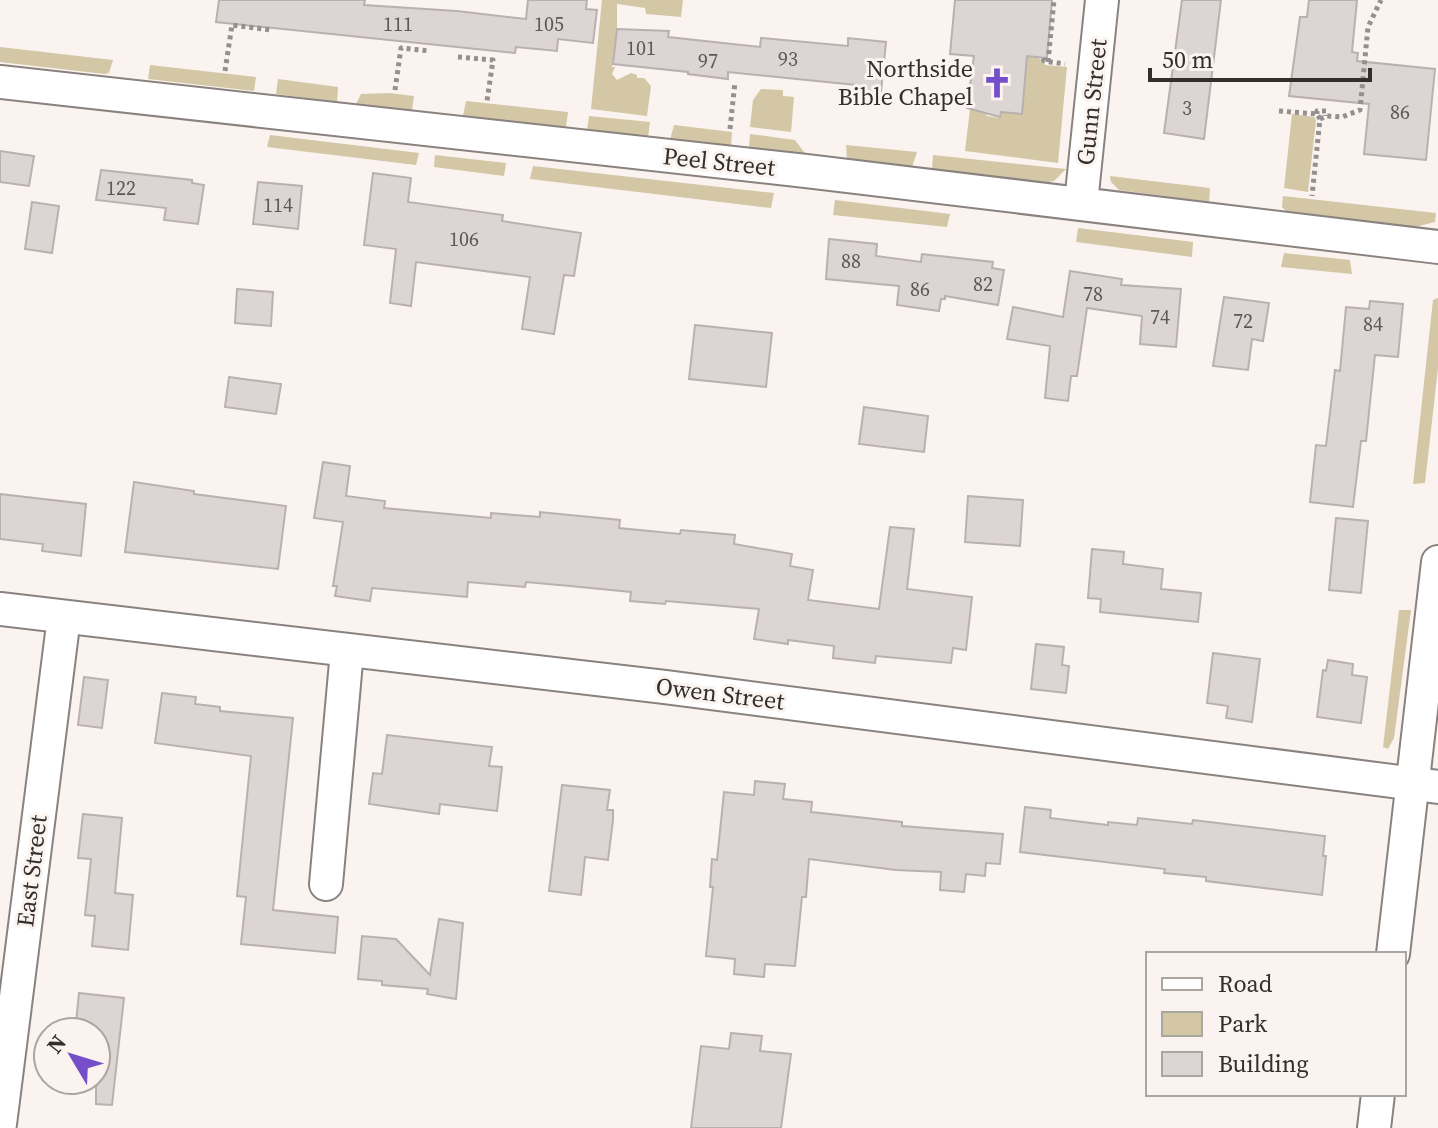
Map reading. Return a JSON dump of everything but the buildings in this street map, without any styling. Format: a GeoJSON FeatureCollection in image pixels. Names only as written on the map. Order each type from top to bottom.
{"type":"FeatureCollection","features":[{"type":"Feature","properties":{"kind":"street","name":"Gunn Street"},"geometry":{"type":"LineString","coordinates":[[1081,203],[1102,0]]}},
{"type":"Feature","properties":{"kind":"street","name":"Peel Street"},"geometry":{"type":"LineString","coordinates":[[0,82],[1081,203],[1438,247]]}},
{"type":"Feature","properties":{"kind":"street"},"geometry":{"type":"LineString","coordinates":[[1393,952],[1425,785],[1438,562]]}},
{"type":"Feature","properties":{"kind":"street","name":"Owen Street"},"geometry":{"type":"LineString","coordinates":[[0,609],[680,689],[1425,785]]}},
{"type":"Feature","properties":{"kind":"street","name":"East Street"},"geometry":{"type":"LineString","coordinates":[[0,1124],[64,617]]}},
{"type":"Feature","properties":{"kind":"street"},"geometry":{"type":"LineString","coordinates":[[326,884],[347,651]]}},
{"type":"Feature","properties":{"kind":"street"},"geometry":{"type":"LineString","coordinates":[[1374,1128],[1378,1096]]}},
{"type":"Feature","properties":{"kind":"path"},"geometry":{"type":"LineString","coordinates":[[1054,0],[1046,60],[1070,64]]}},
{"type":"Feature","properties":{"kind":"path"},"geometry":{"type":"LineString","coordinates":[[1279,111],[1342,117],[1360,110],[1368,27],[1381,0]]}},
{"type":"Feature","properties":{"kind":"path"},"geometry":{"type":"LineString","coordinates":[[225,71],[232,25],[271,30]]}},
{"type":"Feature","properties":{"kind":"path"},"geometry":{"type":"LineString","coordinates":[[395,90],[401,48],[430,51]]}},
{"type":"Feature","properties":{"kind":"path"},"geometry":{"type":"LineString","coordinates":[[458,57],[493,56],[487,101]]}},
{"type":"Feature","properties":{"kind":"path"},"geometry":{"type":"LineString","coordinates":[[730,129],[735,82]]}},
{"type":"Feature","properties":{"kind":"path"},"geometry":{"type":"LineString","coordinates":[[1312,196],[1321,116]]}},
{"type":"Feature","properties":{"kind":"green space"},"geometry":{"type":"Polygon","coordinates":[[[602,0],[683,0],[681,17],[646,14],[645,8],[617,4],[612,67],[615,67],[612,74],[617,80],[631,73],[637,78],[644,78],[651,86],[647,116],[591,109],[602,0]]]}},
{"type":"Feature","properties":{"kind":"green space"},"geometry":{"type":"Polygon","coordinates":[[[0,47],[113,60],[109,73],[104,74],[0,62],[0,47]]]}},
{"type":"Feature","properties":{"kind":"green space"},"geometry":{"type":"Polygon","coordinates":[[[1027,56],[1038,57],[1045,65],[1067,67],[1058,163],[965,151],[970,109],[986,111],[987,116],[1000,118],[1001,112],[1022,114],[1027,56]]]}},
{"type":"Feature","properties":{"kind":"green space"},"geometry":{"type":"Polygon","coordinates":[[[150,65],[256,77],[254,91],[148,79],[150,65]]]}},
{"type":"Feature","properties":{"kind":"green space"},"geometry":{"type":"Polygon","coordinates":[[[278,79],[338,87],[337,102],[276,94],[278,79]]]}},
{"type":"Feature","properties":{"kind":"green space"},"geometry":{"type":"Polygon","coordinates":[[[761,89],[783,90],[783,96],[794,97],[791,132],[750,127],[753,100],[761,89]]]}},
{"type":"Feature","properties":{"kind":"green space"},"geometry":{"type":"Polygon","coordinates":[[[361,94],[414,96],[412,110],[356,104],[361,94]]]}},
{"type":"Feature","properties":{"kind":"green space"},"geometry":{"type":"Polygon","coordinates":[[[466,101],[568,112],[566,127],[463,116],[466,101]]]}},
{"type":"Feature","properties":{"kind":"green space"},"geometry":{"type":"Polygon","coordinates":[[[1292,114],[1314,117],[1316,120],[1308,192],[1284,188],[1292,114]]]}},
{"type":"Feature","properties":{"kind":"green space"},"geometry":{"type":"Polygon","coordinates":[[[589,116],[650,122],[648,137],[587,130],[589,116]]]}},
{"type":"Feature","properties":{"kind":"green space"},"geometry":{"type":"Polygon","coordinates":[[[674,125],[732,132],[731,146],[670,140],[674,125]]]}},
{"type":"Feature","properties":{"kind":"green space"},"geometry":{"type":"Polygon","coordinates":[[[750,134],[795,140],[807,156],[749,149],[750,134]]]}},
{"type":"Feature","properties":{"kind":"green space"},"geometry":{"type":"Polygon","coordinates":[[[270,135],[419,153],[416,165],[267,147],[270,135]]]}},
{"type":"Feature","properties":{"kind":"green space"},"geometry":{"type":"Polygon","coordinates":[[[846,145],[917,152],[912,167],[847,159],[846,145]]]}},
{"type":"Feature","properties":{"kind":"green space"},"geometry":{"type":"Polygon","coordinates":[[[435,155],[506,163],[504,176],[434,167],[435,155]]]}},
{"type":"Feature","properties":{"kind":"green space"},"geometry":{"type":"Polygon","coordinates":[[[933,155],[1066,169],[1054,181],[1042,183],[932,169],[933,155]]]}},
{"type":"Feature","properties":{"kind":"green space"},"geometry":{"type":"Polygon","coordinates":[[[533,166],[774,193],[771,208],[530,179],[533,166]]]}},
{"type":"Feature","properties":{"kind":"green space"},"geometry":{"type":"Polygon","coordinates":[[[1110,176],[1210,188],[1209,202],[1119,190],[1111,182],[1110,176]]]}},
{"type":"Feature","properties":{"kind":"green space"},"geometry":{"type":"Polygon","coordinates":[[[1283,196],[1436,213],[1435,222],[1415,227],[1286,211],[1282,207],[1283,196]]]}},
{"type":"Feature","properties":{"kind":"green space"},"geometry":{"type":"Polygon","coordinates":[[[835,200],[950,214],[947,227],[833,215],[835,200]]]}},
{"type":"Feature","properties":{"kind":"green space"},"geometry":{"type":"Polygon","coordinates":[[[1078,228],[1193,242],[1192,257],[1076,242],[1078,228]]]}},
{"type":"Feature","properties":{"kind":"green space"},"geometry":{"type":"Polygon","coordinates":[[[1284,253],[1350,260],[1352,274],[1281,267],[1284,253]]]}},
{"type":"Feature","properties":{"kind":"green space"},"geometry":{"type":"Polygon","coordinates":[[[1438,298],[1438,368],[1425,483],[1413,484],[1433,300],[1438,298]]]}},
{"type":"Feature","properties":{"kind":"green space"},"geometry":{"type":"Polygon","coordinates":[[[1399,610],[1411,610],[1394,738],[1388,749],[1383,747],[1399,610]]]}},
{"type":"Feature","properties":{"kind":"place","name":"Northside Bible Chapel"},"geometry":{"type":"Point","coordinates":[997,83]}}]}
